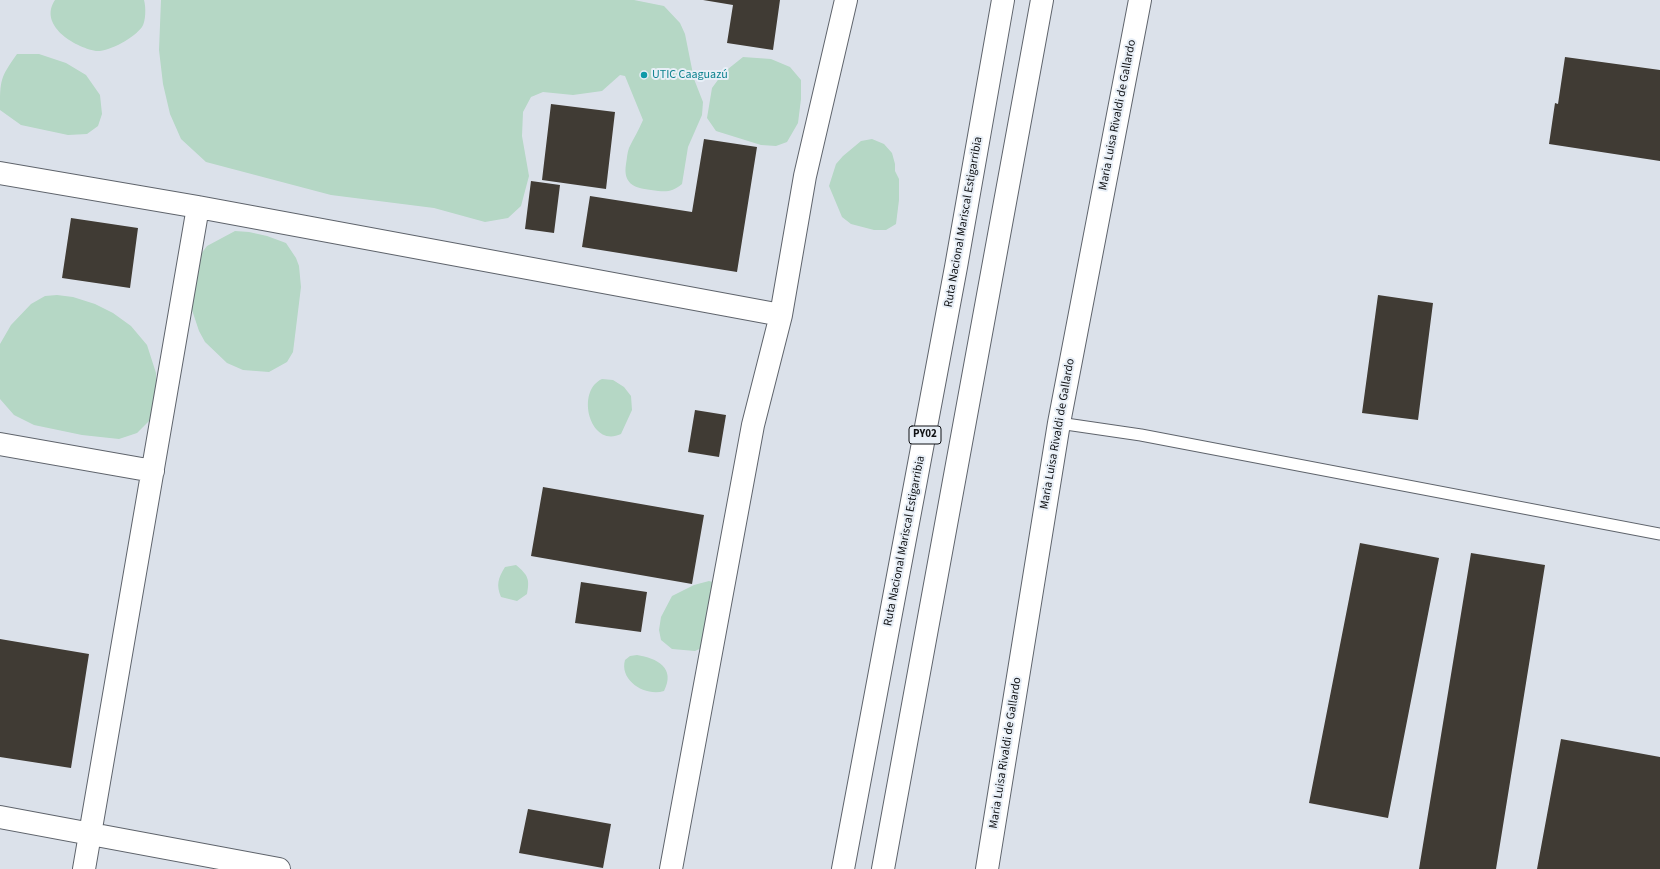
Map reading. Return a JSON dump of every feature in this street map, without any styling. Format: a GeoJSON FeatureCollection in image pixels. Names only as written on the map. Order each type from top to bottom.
{"type":"FeatureCollection","features":[{"type":"Feature","properties":{"kind":"main road"},"geometry":{"type":"LineString","coordinates":[[671,869],[753,425],[781,315],[806,176],[846,0]]}},
{"type":"Feature","properties":{"kind":"main road","name":"Ruta Nacional Mariscal Estigarribia"},"geometry":{"type":"LineString","coordinates":[[843,869],[954,275],[1003,0]]}},
{"type":"Feature","properties":{"kind":"main road"},"geometry":{"type":"LineString","coordinates":[[884,869],[1042,0]]}},
{"type":"Feature","properties":{"kind":"main road","name":"Maria Luisa Rivaldi de Gallardo"},"geometry":{"type":"LineString","coordinates":[[987,869],[1059,423],[1140,0]]}},
{"type":"Feature","properties":{"kind":"main road"},"geometry":{"type":"LineString","coordinates":[[0,174],[198,207],[781,315]]}},
{"type":"Feature","properties":{"kind":"main road"},"geometry":{"type":"LineString","coordinates":[[84,869],[198,207]]}},
{"type":"Feature","properties":{"kind":"main road"},"geometry":{"type":"LineString","coordinates":[[0,444],[152,471]]}},
{"type":"Feature","properties":{"kind":"main road"},"geometry":{"type":"LineString","coordinates":[[0,817],[279,869]]}},
{"type":"Feature","properties":{"kind":"lane"},"geometry":{"type":"LineString","coordinates":[[1059,423],[1142,435],[1660,534]]}},
{"type":"Feature","properties":{"kind":"green space"},"geometry":{"type":"Polygon","coordinates":[[[55,0],[144,0],[145,18],[142,27],[133,36],[114,47],[96,51],[87,49],[69,40],[55,26],[51,18],[51,9],[55,0]]]}},
{"type":"Feature","properties":{"kind":"green space"},"geometry":{"type":"Polygon","coordinates":[[[161,0],[634,0],[664,6],[680,23],[685,34],[694,79],[703,102],[702,115],[688,147],[682,184],[668,191],[656,191],[639,188],[634,186],[626,176],[625,170],[628,152],[643,120],[625,76],[620,75],[602,91],[573,95],[543,92],[531,97],[523,112],[522,136],[529,176],[521,206],[508,218],[485,222],[434,208],[331,195],[206,162],[181,139],[170,114],[163,84],[159,50],[161,0]]]}},
{"type":"Feature","properties":{"kind":"green space"},"geometry":{"type":"Polygon","coordinates":[[[17,54],[39,54],[66,63],[86,75],[100,95],[102,114],[98,126],[87,134],[68,135],[21,125],[0,110],[2,80],[4,74],[17,54]]]}},
{"type":"Feature","properties":{"kind":"green space"},"geometry":{"type":"Polygon","coordinates":[[[743,57],[771,59],[790,67],[801,80],[801,99],[798,123],[787,142],[776,146],[761,145],[716,131],[707,118],[712,88],[723,73],[743,57]]]}},
{"type":"Feature","properties":{"kind":"green space"},"geometry":{"type":"Polygon","coordinates":[[[872,139],[884,144],[892,153],[895,171],[899,179],[899,200],[896,224],[886,230],[874,230],[851,224],[842,217],[829,186],[836,164],[843,156],[861,141],[872,139]]]}},
{"type":"Feature","properties":{"kind":"green space"},"geometry":{"type":"Polygon","coordinates":[[[235,231],[267,236],[286,243],[296,258],[299,266],[301,287],[293,352],[287,362],[269,372],[243,370],[227,363],[205,342],[199,331],[191,307],[195,262],[207,246],[235,231]]]}},
{"type":"Feature","properties":{"kind":"green space"},"geometry":{"type":"Polygon","coordinates":[[[57,295],[73,297],[95,304],[113,313],[131,326],[147,345],[156,373],[156,397],[149,421],[137,433],[119,439],[82,435],[34,425],[14,415],[0,399],[0,344],[11,325],[31,304],[45,296],[57,295]]]}},
{"type":"Feature","properties":{"kind":"green space"},"geometry":{"type":"Polygon","coordinates":[[[602,379],[613,380],[624,387],[631,396],[632,410],[621,434],[610,436],[601,433],[594,426],[590,417],[588,406],[589,395],[594,385],[602,379]]]}},
{"type":"Feature","properties":{"kind":"green space"},"geometry":{"type":"Polygon","coordinates":[[[516,565],[526,575],[528,581],[527,594],[517,601],[501,597],[498,585],[499,578],[505,567],[516,565]]]}},
{"type":"Feature","properties":{"kind":"green space"},"geometry":{"type":"Polygon","coordinates":[[[709,581],[716,583],[708,645],[695,651],[672,649],[661,640],[659,630],[661,617],[672,596],[694,585],[709,581]]]}},
{"type":"Feature","properties":{"kind":"green space"},"geometry":{"type":"Polygon","coordinates":[[[630,656],[644,656],[657,662],[666,670],[668,676],[664,691],[649,692],[636,686],[630,681],[624,668],[625,660],[630,656]]]}},
{"type":"Feature","properties":{"kind":"building"},"geometry":{"type":"Polygon","coordinates":[[[703,0],[780,0],[773,50],[727,43],[733,5],[703,0]]]}},
{"type":"Feature","properties":{"kind":"building"},"geometry":{"type":"Polygon","coordinates":[[[1565,57],[1660,70],[1660,161],[1549,144],[1555,103],[1558,104],[1565,57]]]}},
{"type":"Feature","properties":{"kind":"building"},"geometry":{"type":"Polygon","coordinates":[[[551,104],[615,112],[606,189],[542,180],[551,104]]]}},
{"type":"Feature","properties":{"kind":"building"},"geometry":{"type":"Polygon","coordinates":[[[704,139],[757,147],[737,272],[582,247],[590,196],[692,212],[704,139]]]}},
{"type":"Feature","properties":{"kind":"building"},"geometry":{"type":"Polygon","coordinates":[[[531,181],[560,185],[554,233],[525,229],[531,181]]]}},
{"type":"Feature","properties":{"kind":"building"},"geometry":{"type":"Polygon","coordinates":[[[71,218],[138,228],[130,288],[62,278],[71,218]]]}},
{"type":"Feature","properties":{"kind":"building"},"geometry":{"type":"Polygon","coordinates":[[[1378,295],[1433,303],[1418,420],[1362,413],[1378,295]]]}},
{"type":"Feature","properties":{"kind":"building"},"geometry":{"type":"Polygon","coordinates":[[[695,410],[726,415],[719,457],[688,452],[695,410]]]}},
{"type":"Feature","properties":{"kind":"building"},"geometry":{"type":"Polygon","coordinates":[[[543,487],[704,515],[692,584],[531,556],[543,487]]]}},
{"type":"Feature","properties":{"kind":"building"},"geometry":{"type":"Polygon","coordinates":[[[1360,543],[1439,558],[1388,818],[1309,803],[1360,543]]]}},
{"type":"Feature","properties":{"kind":"building"},"geometry":{"type":"Polygon","coordinates":[[[1471,553],[1545,565],[1496,869],[1419,869],[1471,553]]]}},
{"type":"Feature","properties":{"kind":"building"},"geometry":{"type":"Polygon","coordinates":[[[581,582],[647,592],[641,632],[575,623],[581,582]]]}},
{"type":"Feature","properties":{"kind":"building"},"geometry":{"type":"Polygon","coordinates":[[[0,639],[89,654],[71,768],[0,757],[0,639]]]}},
{"type":"Feature","properties":{"kind":"building"},"geometry":{"type":"Polygon","coordinates":[[[1561,739],[1660,757],[1660,869],[1537,869],[1561,739]]]}},
{"type":"Feature","properties":{"kind":"building"},"geometry":{"type":"Polygon","coordinates":[[[528,809],[611,824],[603,868],[519,853],[528,809]]]}},
{"type":"Feature","properties":{"kind":"place","name":"UTIC Caaguazú"},"geometry":{"type":"Point","coordinates":[644,75]}}]}
